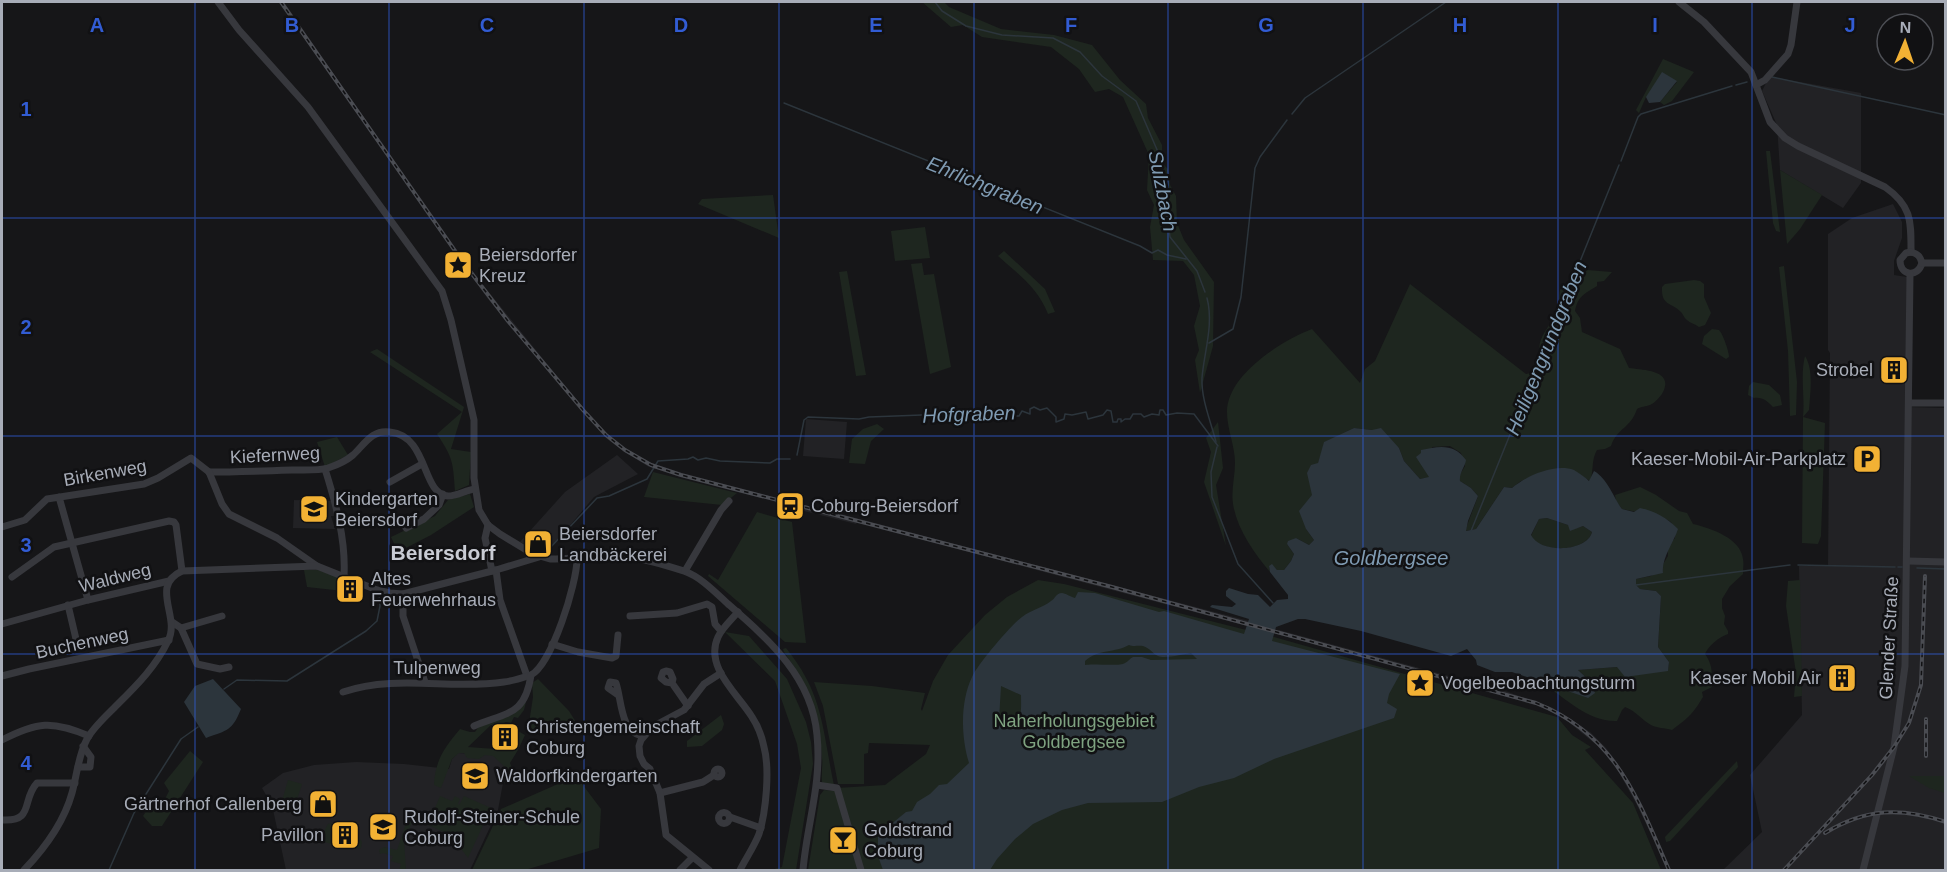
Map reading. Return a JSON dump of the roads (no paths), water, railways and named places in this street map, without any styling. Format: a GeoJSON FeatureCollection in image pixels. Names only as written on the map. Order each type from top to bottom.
{"type":"FeatureCollection","features":[{"type":"Feature","properties":{"kind":"street"},"geometry":{"type":"LineString","coordinates":[[218,2],[239,30],[308,107],[442,291],[474,420],[475,489],[479,510],[488,525],[538,557],[550,559],[625,557],[685,572],[704,583],[738,612],[771,642],[794,670],[811,706],[817,732],[819,762],[802,868]]}},
{"type":"Feature","properties":{"kind":"street"},"geometry":{"type":"LineString","coordinates":[[1679,2],[1710,28],[1750,72],[1770,122],[1785,138],[1886,187],[1904,203],[1909,213],[1911,252]]}},
{"type":"Feature","properties":{"kind":"street"},"geometry":{"type":"LineString","coordinates":[[1756,85],[1765,80],[1788,54],[1797,2]]}},
{"type":"Feature","properties":{"kind":"street"},"geometry":{"type":"LineString","coordinates":[[1911,252],[1916,254],[1922,263],[1919,270],[1910,274],[1906,273],[1900,265],[1902,256],[1911,252]]}},
{"type":"Feature","properties":{"kind":"street"},"geometry":{"type":"LineString","coordinates":[[1922,263],[1946,263]]}},
{"type":"Feature","properties":{"kind":"street","name":"Glender Straße"},"geometry":{"type":"LineString","coordinates":[[1863,870],[1892,754],[1905,666],[1910,274]]}},
{"type":"Feature","properties":{"kind":"street"},"geometry":{"type":"LineString","coordinates":[[1909,403],[1946,403]]}},
{"type":"Feature","properties":{"kind":"street","name":"Kiefernweg"},"geometry":{"type":"LineString","coordinates":[[209,472],[325,469],[352,455],[372,436],[380,432],[390,432],[410,439],[417,448],[422,464],[435,489],[442,494]]}},
{"type":"Feature","properties":{"kind":"street","name":"Birkenweg"},"geometry":{"type":"LineString","coordinates":[[2,527],[19,523],[43,501],[144,484],[191,459],[209,472]]}},
{"type":"Feature","properties":{"kind":"street"},"geometry":{"type":"LineString","coordinates":[[390,482],[422,464]]}},
{"type":"Feature","properties":{"kind":"street"},"geometry":{"type":"LineString","coordinates":[[325,469],[337,508],[345,558],[344,576]]}},
{"type":"Feature","properties":{"kind":"street"},"geometry":{"type":"LineString","coordinates":[[209,472],[222,504],[229,514],[277,538],[317,566],[377,590],[404,594],[538,557]]}},
{"type":"Feature","properties":{"kind":"street"},"geometry":{"type":"LineString","coordinates":[[406,528],[424,519],[439,505],[442,494],[453,495],[475,489]]}},
{"type":"Feature","properties":{"kind":"street"},"geometry":{"type":"LineString","coordinates":[[59,497],[88,600]]}},
{"type":"Feature","properties":{"kind":"street"},"geometry":{"type":"LineString","coordinates":[[685,572],[721,510],[729,501]]}},
{"type":"Feature","properties":{"kind":"street"},"geometry":{"type":"LineString","coordinates":[[12,577],[49,550],[71,542],[159,523],[174,522],[179,537],[182,571]]}},
{"type":"Feature","properties":{"kind":"street"},"geometry":{"type":"LineString","coordinates":[[474,726],[512,712],[523,703],[529,688],[529,676],[500,600],[485,538],[488,525]]}},
{"type":"Feature","properties":{"kind":"street"},"geometry":{"type":"LineString","coordinates":[[529,676],[540,667],[565,614],[577,571],[577,559]]}},
{"type":"Feature","properties":{"kind":"street"},"geometry":{"type":"LineString","coordinates":[[1908,561],[1946,562]]}},
{"type":"Feature","properties":{"kind":"street"},"geometry":{"type":"LineString","coordinates":[[28,869],[56,830],[69,803],[83,746],[89,736],[150,672],[169,640],[172,622],[166,596],[169,581],[182,571],[317,566]]}},
{"type":"Feature","properties":{"kind":"street","name":"Waldweg"},"geometry":{"type":"LineString","coordinates":[[2,624],[68,605],[169,581]]}},
{"type":"Feature","properties":{"kind":"street"},"geometry":{"type":"LineString","coordinates":[[404,594],[403,616],[425,682]]}},
{"type":"Feature","properties":{"kind":"street"},"geometry":{"type":"LineString","coordinates":[[630,616],[677,613],[707,604],[712,607],[715,624],[721,631]]}},
{"type":"Feature","properties":{"kind":"street","name":"Waldweg"},"geometry":{"type":"LineString","coordinates":[[68,605],[76,639]]}},
{"type":"Feature","properties":{"kind":"street"},"geometry":{"type":"LineString","coordinates":[[738,612],[721,631],[715,646],[715,657],[721,673],[753,719],[765,749],[766,782],[761,828],[750,855],[740,870]]}},
{"type":"Feature","properties":{"kind":"street"},"geometry":{"type":"LineString","coordinates":[[181,628],[222,616]]}},
{"type":"Feature","properties":{"kind":"street"},"geometry":{"type":"LineString","coordinates":[[172,622],[181,628],[197,664],[220,669],[229,667]]}},
{"type":"Feature","properties":{"kind":"street"},"geometry":{"type":"LineString","coordinates":[[552,644],[578,652],[612,658],[616,656],[618,635]]}},
{"type":"Feature","properties":{"kind":"street","name":"Buchenweg"},"geometry":{"type":"LineString","coordinates":[[2,676],[169,640]]}},
{"type":"Feature","properties":{"kind":"street"},"geometry":{"type":"LineString","coordinates":[[709,870],[666,836],[660,793],[650,769],[640,756],[639,746],[642,736],[652,727],[675,716],[688,706],[704,684],[721,673]]}},
{"type":"Feature","properties":{"kind":"street","name":"Tulpenweg"},"geometry":{"type":"LineString","coordinates":[[343,692],[390,682],[502,682],[529,676]]}},
{"type":"Feature","properties":{"kind":"street"},"geometry":{"type":"LineString","coordinates":[[672,684],[688,706]]}},
{"type":"Feature","properties":{"kind":"street"},"geometry":{"type":"LineString","coordinates":[[618,695],[627,725],[636,735],[642,736]]}},
{"type":"Feature","properties":{"kind":"street"},"geometry":{"type":"LineString","coordinates":[[2,740],[22,730],[38,726],[61,725],[89,736]]}},
{"type":"Feature","properties":{"kind":"street"},"geometry":{"type":"LineString","coordinates":[[78,767],[90,767],[91,757],[83,746]]}},
{"type":"Feature","properties":{"kind":"street"},"geometry":{"type":"LineString","coordinates":[[660,793],[703,782],[714,775]]}},
{"type":"Feature","properties":{"kind":"street"},"geometry":{"type":"LineString","coordinates":[[2,820],[12,820],[22,816],[32,788],[37,783],[75,783]]}},
{"type":"Feature","properties":{"kind":"street"},"geometry":{"type":"LineString","coordinates":[[817,785],[837,789],[861,870]]}},
{"type":"Feature","properties":{"kind":"street"},"geometry":{"type":"LineString","coordinates":[[730,817],[761,828]]}},
{"type":"Feature","properties":{"kind":"street"},"geometry":{"type":"LineString","coordinates":[[680,870],[692,858]]}},
{"type":"Feature","properties":{"kind":"water"},"geometry":{"type":"Polygon","coordinates":[[[1662,72],[1677,81],[1660,102],[1649,103],[1646,97],[1662,72]]]}},
{"type":"Feature","properties":{"kind":"water","name":"Goldbergsee"},"geometry":{"type":"Polygon","coordinates":[[[1354,428],[1372,430],[1381,428],[1399,448],[1404,461],[1420,479],[1429,477],[1416,457],[1421,450],[1446,447],[1456,451],[1466,460],[1460,481],[1478,496],[1466,531],[1476,529],[1504,487],[1512,488],[1533,475],[1550,469],[1574,470],[1589,481],[1594,471],[1599,474],[1622,509],[1634,512],[1640,508],[1651,511],[1665,518],[1678,529],[1666,556],[1663,573],[1636,579],[1636,585],[1640,589],[1656,591],[1661,596],[1658,647],[1669,662],[1668,671],[1625,677],[1617,667],[1578,670],[1592,683],[1595,693],[1588,698],[1512,672],[1495,672],[1477,665],[1476,660],[1467,649],[1451,656],[1361,631],[1298,619],[1276,627],[1272,641],[1400,674],[1389,694],[1387,703],[1397,709],[1394,718],[1274,759],[1234,778],[1199,787],[1162,802],[1088,803],[1062,810],[1033,824],[1015,839],[990,870],[883,870],[878,856],[878,835],[906,812],[912,811],[917,802],[939,785],[947,784],[969,763],[964,742],[963,720],[968,687],[975,671],[988,654],[1010,628],[1025,615],[1048,603],[1060,593],[1075,598],[1078,592],[1095,593],[1244,634],[1249,619],[1210,607],[1212,605],[1232,607],[1236,604],[1226,596],[1229,588],[1258,595],[1270,607],[1277,600],[1288,599],[1288,595],[1270,572],[1269,566],[1272,564],[1277,570],[1284,570],[1291,561],[1294,554],[1287,544],[1288,541],[1296,538],[1309,545],[1314,540],[1306,529],[1299,511],[1312,495],[1307,473],[1311,465],[1318,463],[1324,442],[1354,428]],[[1547,518],[1539,519],[1531,535],[1536,541],[1553,548],[1582,544],[1592,532],[1583,526],[1570,531],[1568,525],[1547,518]],[[1143,646],[1124,647],[1090,657],[1085,661],[1085,665],[1122,664],[1133,657],[1151,660],[1197,659],[1191,653],[1161,657],[1143,646]],[[1001,686],[999,720],[1010,727],[1017,722],[1021,710],[1021,695],[1001,686]]]}},
{"type":"Feature","properties":{"kind":"water"},"geometry":{"type":"Polygon","coordinates":[[[213,679],[241,709],[232,726],[206,738],[184,702],[195,686],[213,679]]]}},
{"type":"Feature","properties":{"kind":"waterway","name":"Sulzbach"},"geometry":{"type":"LineString","coordinates":[[935,2],[942,11],[966,26],[1002,35],[1053,38],[1080,52],[1102,76],[1136,101],[1158,152],[1170,237],[1197,271],[1205,292]]}},
{"type":"Feature","properties":{"kind":"waterway"},"geometry":{"type":"LineString","coordinates":[[1292,114],[1305,98],[1446,2]]}},
{"type":"Feature","properties":{"kind":"waterway","name":"Heiligengrundgraben"},"geometry":{"type":"LineString","coordinates":[[1772,77],[1946,115]]}},
{"type":"Feature","properties":{"kind":"waterway","name":"Heiligengrundgraben"},"geometry":{"type":"LineString","coordinates":[[1736,85],[1747,82]]}},
{"type":"Feature","properties":{"kind":"waterway","name":"Heiligengrundgraben"},"geometry":{"type":"LineString","coordinates":[[1621,161],[1641,114],[1732,86]]}},
{"type":"Feature","properties":{"kind":"waterway","name":"Ehrlichgraben"},"geometry":{"type":"LineString","coordinates":[[784,103],[1140,246],[1152,253],[1158,250],[1167,255],[1186,259]]}},
{"type":"Feature","properties":{"kind":"waterway"},"geometry":{"type":"LineString","coordinates":[[1209,343],[1233,329],[1241,297],[1255,168],[1260,157],[1287,120]]}},
{"type":"Feature","properties":{"kind":"waterway","name":"Heiligengrundgraben"},"geometry":{"type":"LineString","coordinates":[[1471,531],[1619,165]]}},
{"type":"Feature","properties":{"kind":"waterway","name":"Sulzbach"},"geometry":{"type":"LineString","coordinates":[[1207,298],[1209,328],[1202,386],[1216,442]]}},
{"type":"Feature","properties":{"kind":"waterway","name":"Hofgraben"},"geometry":{"type":"LineString","coordinates":[[797,455],[804,420],[808,417],[859,419],[948,414],[1019,416],[1022,411],[1030,414],[1030,409],[1034,407],[1040,410],[1047,408],[1056,417],[1056,422],[1064,419],[1065,414],[1086,412],[1088,419],[1103,415],[1107,410],[1111,411],[1113,422],[1117,422],[1118,419],[1121,419],[1121,422],[1130,419],[1133,414],[1141,414],[1144,417],[1152,414],[1159,415],[1160,410],[1163,410],[1166,415],[1194,414],[1218,446]]}},
{"type":"Feature","properties":{"kind":"waterway","name":"Sulzbach"},"geometry":{"type":"LineString","coordinates":[[1217,447],[1211,472],[1212,497],[1238,564],[1273,603]]}},
{"type":"Feature","properties":{"kind":"waterway","name":"Hofgraben"},"geometry":{"type":"LineString","coordinates":[[541,553],[549,549],[597,498],[609,496],[647,479],[658,461],[693,457],[698,460],[706,458],[720,461],[770,463],[777,459],[790,459]]}},
{"type":"Feature","properties":{"kind":"waterway"},"geometry":{"type":"LineString","coordinates":[[1636,585],[1790,565]]}},
{"type":"Feature","properties":{"kind":"waterway"},"geometry":{"type":"LineString","coordinates":[[1798,565],[1895,567]]}},
{"type":"Feature","properties":{"kind":"waterway"},"geometry":{"type":"LineString","coordinates":[[1917,568],[1946,569]]}},
{"type":"Feature","properties":{"kind":"waterway"},"geometry":{"type":"LineString","coordinates":[[224,689],[237,680],[287,681],[366,631],[377,621],[380,606],[379,595]]}},
{"type":"Feature","properties":{"kind":"waterway"},"geometry":{"type":"LineString","coordinates":[[109,870],[134,813],[181,739],[198,727]]}},
{"type":"Feature","properties":{"kind":"railway"},"geometry":{"type":"LineString","coordinates":[[281,2],[460,258],[508,321],[583,410],[606,435],[625,450],[651,465],[681,475],[1112,587],[1536,703],[1563,716],[1586,732],[1605,751],[1634,794],[1669,870]]}},
{"type":"Feature","properties":{"kind":"railway"},"geometry":{"type":"LineString","coordinates":[[1784,870],[1872,775],[1909,723],[1921,685],[1925,576]]}},
{"type":"Feature","properties":{"kind":"railway"},"geometry":{"type":"LineString","coordinates":[[1926,719],[1926,756]]}},
{"type":"Feature","properties":{"kind":"railway"},"geometry":{"type":"LineString","coordinates":[[1825,833],[1855,819],[1884,813],[1914,814],[1946,822]]}},
{"type":"Feature","properties":{"kind":"place","name":"Beiersdorfer Kreuz"},"geometry":{"type":"Point","coordinates":[458,265]}},
{"type":"Feature","properties":{"kind":"place","name":"Strobel"},"geometry":{"type":"Point","coordinates":[1894,370]}},
{"type":"Feature","properties":{"kind":"place","name":"Kaeser-Mobil-Air-Parkplatz"},"geometry":{"type":"Point","coordinates":[1867,459]}},
{"type":"Feature","properties":{"kind":"place","name":"Coburg-Beiersdorf"},"geometry":{"type":"Point","coordinates":[790,506]}},
{"type":"Feature","properties":{"kind":"place","name":"Kindergarten Beiersdorf"},"geometry":{"type":"Point","coordinates":[314,509]}},
{"type":"Feature","properties":{"kind":"place","name":"Beiersdorfer Landbäckerei"},"geometry":{"type":"Point","coordinates":[538,544]}},
{"type":"Feature","properties":{"kind":"place","name":"Altes Feuerwehrhaus"},"geometry":{"type":"Point","coordinates":[350,589]}},
{"type":"Feature","properties":{"kind":"place","name":"Kaeser Mobil Air"},"geometry":{"type":"Point","coordinates":[1842,678]}},
{"type":"Feature","properties":{"kind":"place","name":"Vogelbeobachtungsturm"},"geometry":{"type":"Point","coordinates":[1420,683]}},
{"type":"Feature","properties":{"kind":"place","name":"Christengemeinschaft Coburg"},"geometry":{"type":"Point","coordinates":[505,737]}},
{"type":"Feature","properties":{"kind":"place","name":"Waldorfkindergarten"},"geometry":{"type":"Point","coordinates":[475,776]}},
{"type":"Feature","properties":{"kind":"place","name":"Gärtnerhof Callenberg"},"geometry":{"type":"Point","coordinates":[323,804]}},
{"type":"Feature","properties":{"kind":"place","name":"Rudolf-Steiner-Schule Coburg"},"geometry":{"type":"Point","coordinates":[383,827]}},
{"type":"Feature","properties":{"kind":"place","name":"Pavillon"},"geometry":{"type":"Point","coordinates":[345,835]}},
{"type":"Feature","properties":{"kind":"place","name":"Goldstrand Coburg"},"geometry":{"type":"Point","coordinates":[843,840]}},
{"type":"Feature","properties":{"kind":"district","name":"Beiersdorf"},"geometry":{"type":"Point","coordinates":[443,552]}},
{"type":"Feature","properties":{"kind":"park label","name":"Naherholungsgebiet Goldbergsee"},"geometry":{"type":"Point","coordinates":[1074,731]}}]}
